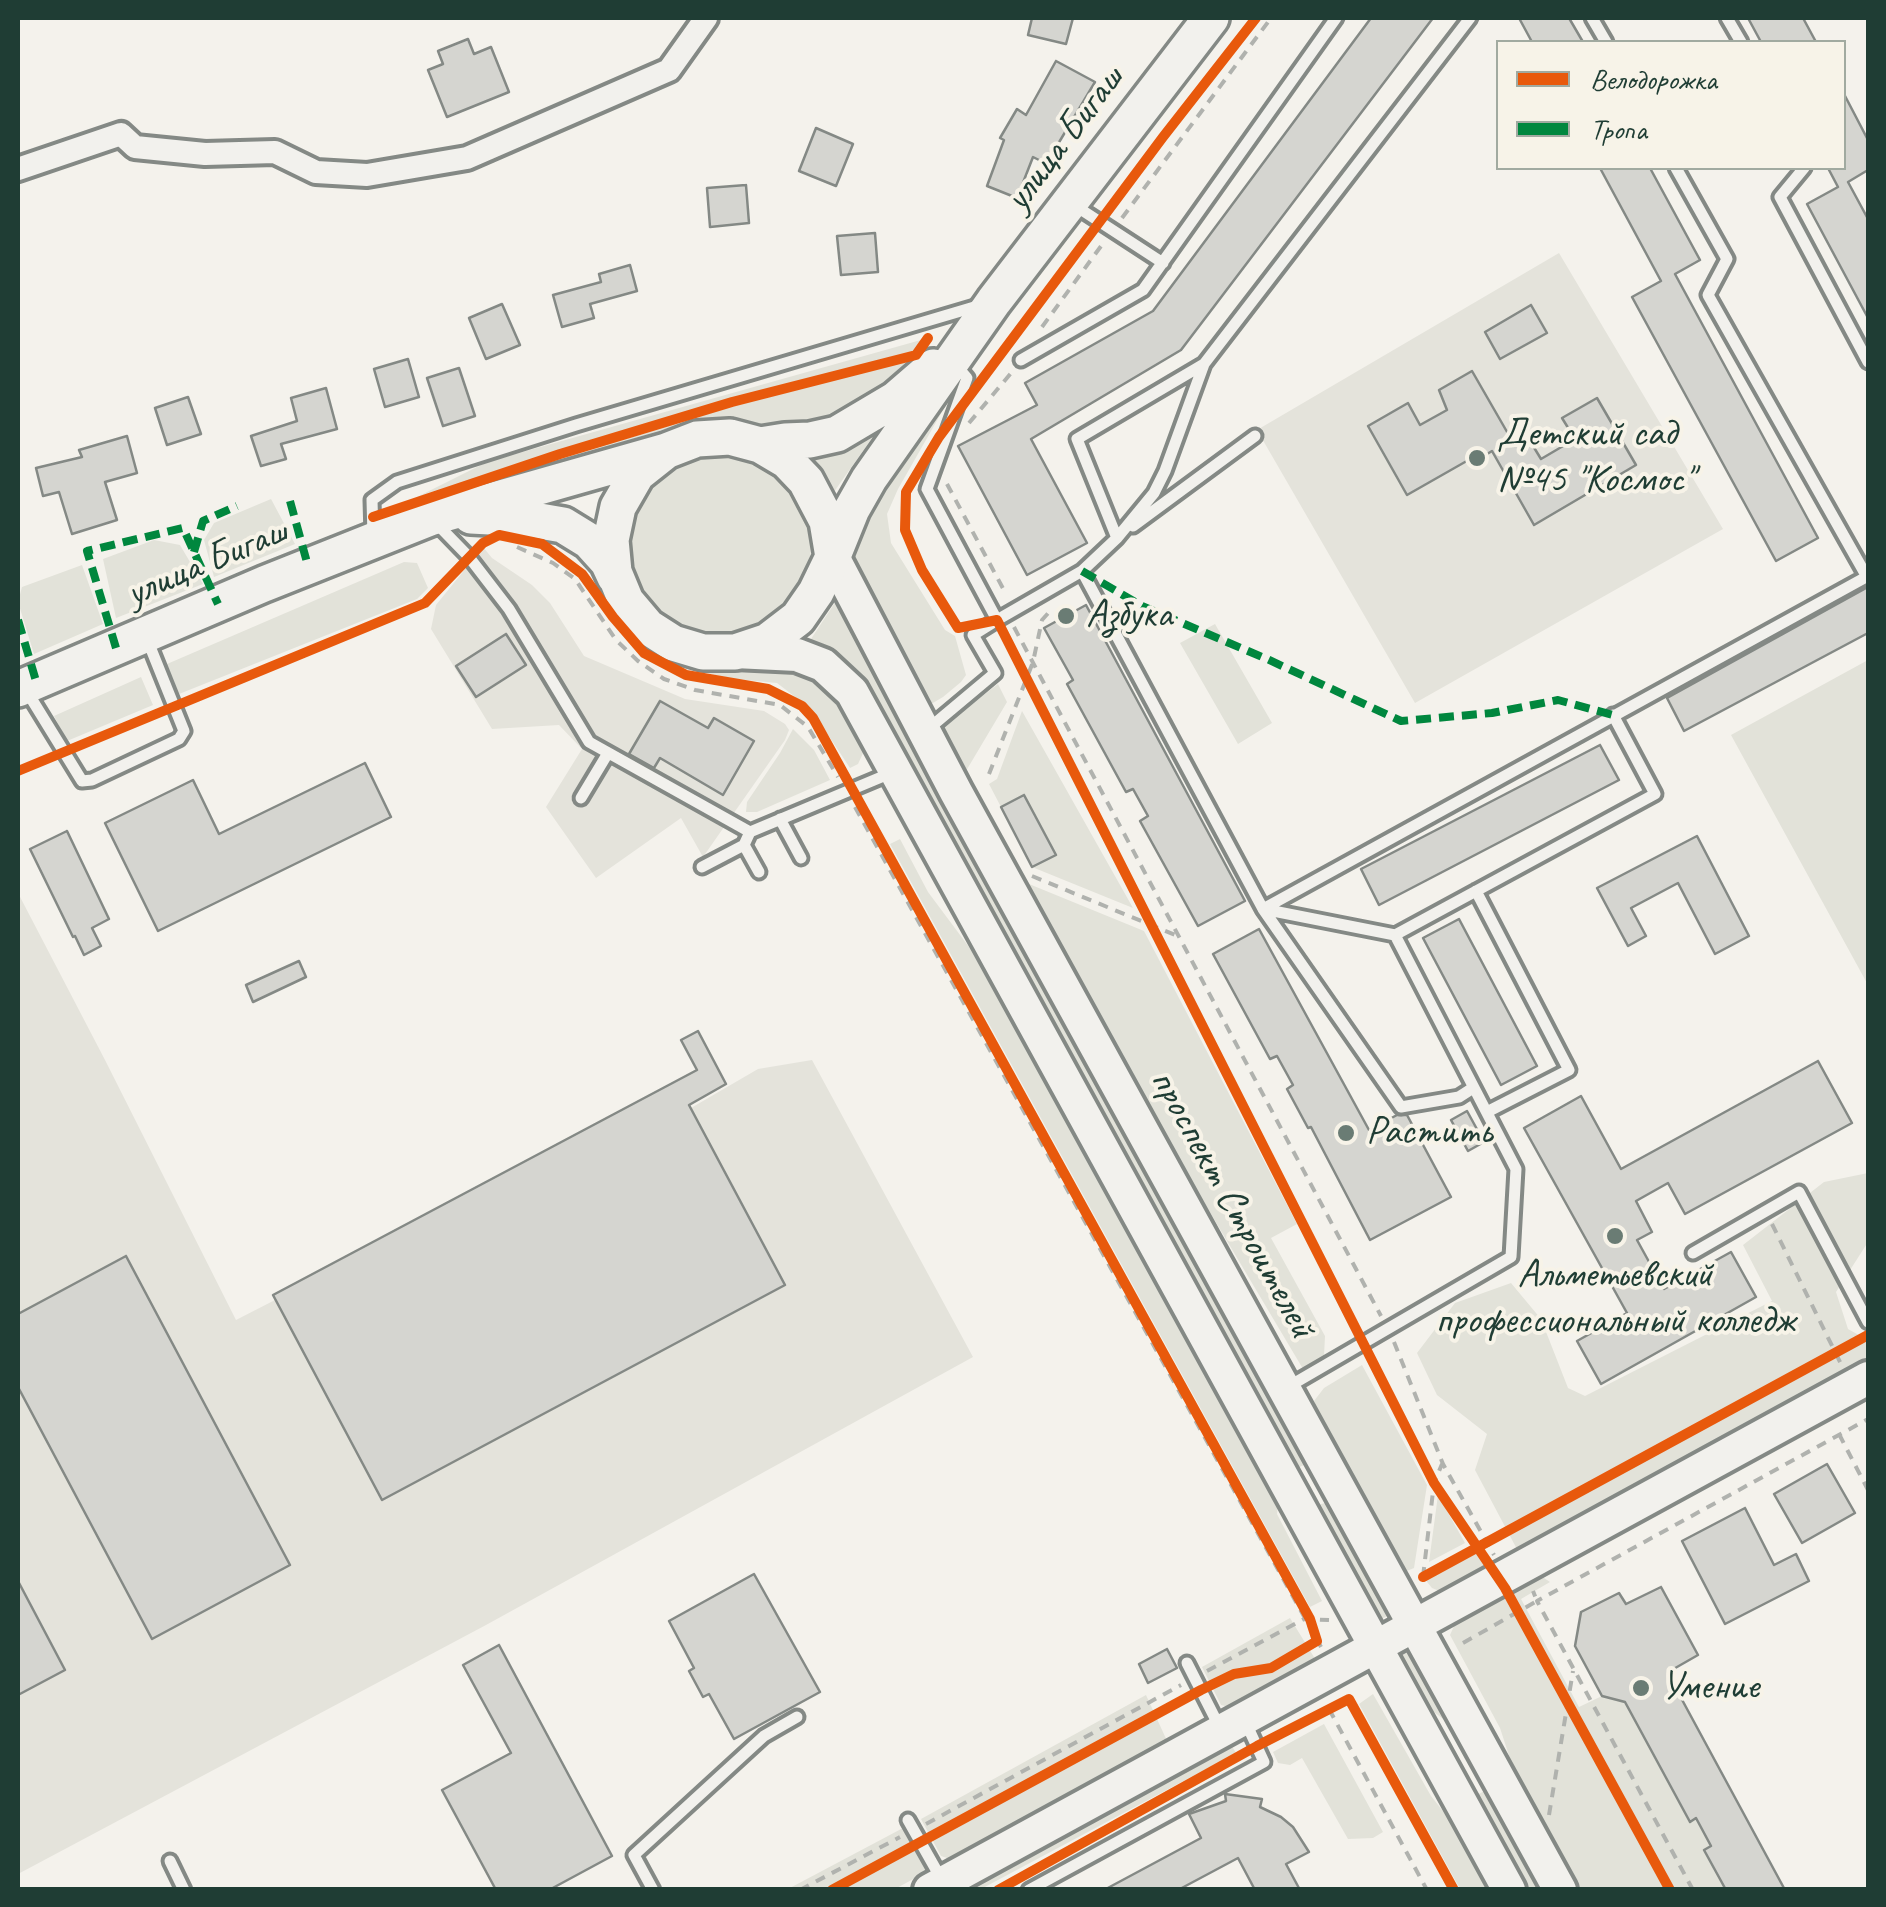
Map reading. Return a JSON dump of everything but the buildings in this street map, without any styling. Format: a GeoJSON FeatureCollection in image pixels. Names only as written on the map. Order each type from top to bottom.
{"type":"FeatureCollection","features":[{"type":"Feature","properties":{"kind":"main road","name":"улица Бигаш"},"geometry":{"type":"LineString","coordinates":[[832,558],[852,509],[870,479],[952,361],[1211,18]]}},
{"type":"Feature","properties":{"kind":"main road","name":"улица Бигаш"},"geometry":{"type":"LineString","coordinates":[[760,445],[837,434],[869,417],[929,371],[990,307]]}},
{"type":"Feature","properties":{"kind":"main road"},"geometry":{"type":"LineString","coordinates":[[730,438],[760,445],[787,461],[806,482],[827,521],[832,558],[798,618],[768,641],[735,652],[703,652],[673,643],[625,615],[611,540],[618,506],[637,474],[666,451],[697,439],[730,438]]}},
{"type":"Feature","properties":{"kind":"main road","name":"улица Бигаш"},"geometry":{"type":"LineString","coordinates":[[20,688],[430,518],[666,451]]}},
{"type":"Feature","properties":{"kind":"main road","name":"улица Бигаш"},"geometry":{"type":"LineString","coordinates":[[430,518],[482,516],[562,525],[589,541],[608,562],[625,615]]}},
{"type":"Feature","properties":{"kind":"street"},"geometry":{"type":"LineString","coordinates":[[18,169],[121,134],[135,147],[206,154],[275,152],[316,172],[367,175],[467,158],[669,70],[706,18]]}},
{"type":"Feature","properties":{"kind":"street","name":"проспект Строителей"},"geometry":{"type":"LineString","coordinates":[[832,558],[1560,1890]]}},
{"type":"Feature","properties":{"kind":"street"},"geometry":{"type":"LineString","coordinates":[[735,652],[796,655],[823,665],[852,692],[1510,1890]]}},
{"type":"Feature","properties":{"kind":"street"},"geometry":{"type":"LineString","coordinates":[[937,1886],[1416,1626],[1515,1583],[1868,1378]]}},
{"type":"Feature","properties":{"kind":"street"},"geometry":{"type":"LineString","coordinates":[[1293,1496],[1333,1475]]}},
{"type":"Feature","properties":{"kind":"street"},"geometry":{"type":"LineString","coordinates":[[1453,1786],[1492,1765]]}},
{"type":"Feature","properties":{"kind":"lane"},"geometry":{"type":"LineString","coordinates":[[1021,360],[1143,290],[1336,18]]}},
{"type":"Feature","properties":{"kind":"lane"},"geometry":{"type":"LineString","coordinates":[[1117,538],[1154,493],[1204,364],[1470,18]]}},
{"type":"Feature","properties":{"kind":"lane"},"geometry":{"type":"LineString","coordinates":[[1592,18],[1605,40]]}},
{"type":"Feature","properties":{"kind":"lane"},"geometry":{"type":"LineString","coordinates":[[1727,18],[1739,40]]}},
{"type":"Feature","properties":{"kind":"lane"},"geometry":{"type":"LineString","coordinates":[[1263,910],[1868,576],[1708,295],[1727,259],[1677,170]]}},
{"type":"Feature","properties":{"kind":"lane"},"geometry":{"type":"LineString","coordinates":[[1802,170],[1780,197],[1868,362]]}},
{"type":"Feature","properties":{"kind":"lane"},"geometry":{"type":"LineString","coordinates":[[1070,203],[1163,263]]}},
{"type":"Feature","properties":{"kind":"lane"},"geometry":{"type":"LineString","coordinates":[[374,540],[372,500],[397,482],[595,420],[990,307]]}},
{"type":"Feature","properties":{"kind":"lane"},"geometry":{"type":"LineString","coordinates":[[952,361],[967,378],[927,489],[998,620]]}},
{"type":"Feature","properties":{"kind":"lane"},"geometry":{"type":"LineString","coordinates":[[1117,538],[1077,439],[1204,364]]}},
{"type":"Feature","properties":{"kind":"lane"},"geometry":{"type":"LineString","coordinates":[[924,732],[995,673],[973,635],[1082,571],[1117,538],[1256,436]]}},
{"type":"Feature","properties":{"kind":"lane"},"geometry":{"type":"LineString","coordinates":[[430,518],[469,556],[509,609],[589,742],[750,832]]}},
{"type":"Feature","properties":{"kind":"lane"},"geometry":{"type":"LineString","coordinates":[[1082,571],[1263,910],[1401,1107],[1459,1097],[1473,1088]]}},
{"type":"Feature","properties":{"kind":"lane"},"geometry":{"type":"LineString","coordinates":[[20,688],[82,781],[92,780],[179,739],[184,731],[145,635]]}},
{"type":"Feature","properties":{"kind":"lane"},"geometry":{"type":"LineString","coordinates":[[1263,910],[1395,935],[1655,794],[1613,715]]}},
{"type":"Feature","properties":{"kind":"lane"},"geometry":{"type":"LineString","coordinates":[[581,798],[608,753]]}},
{"type":"Feature","properties":{"kind":"lane"},"geometry":{"type":"LineString","coordinates":[[702,867],[744,844],[750,832],[896,771]]}},
{"type":"Feature","properties":{"kind":"lane"},"geometry":{"type":"LineString","coordinates":[[780,819],[801,858]]}},
{"type":"Feature","properties":{"kind":"lane"},"geometry":{"type":"LineString","coordinates":[[744,844],[758,872]]}},
{"type":"Feature","properties":{"kind":"lane"},"geometry":{"type":"LineString","coordinates":[[1476,890],[1569,1070],[1487,1112]]}},
{"type":"Feature","properties":{"kind":"lane"},"geometry":{"type":"LineString","coordinates":[[1285,1388],[1511,1257],[1516,1169],[1395,935]]}},
{"type":"Feature","properties":{"kind":"lane"},"geometry":{"type":"LineString","coordinates":[[1693,1253],[1799,1192],[1868,1322]]}},
{"type":"Feature","properties":{"kind":"lane"},"geometry":{"type":"LineString","coordinates":[[1028,1890],[1264,1762],[1195,1678],[1188,1663]]}},
{"type":"Feature","properties":{"kind":"lane"},"geometry":{"type":"LineString","coordinates":[[652,1890],[634,1855],[764,1736],[797,1718]]}},
{"type":"Feature","properties":{"kind":"lane"},"geometry":{"type":"LineString","coordinates":[[910,1825],[937,1886]]}},
{"type":"Feature","properties":{"kind":"lane"},"geometry":{"type":"LineString","coordinates":[[170,1861],[184,1890]]}},
{"type":"Feature","properties":{"kind":"path"},"geometry":{"type":"LineString","coordinates":[[514,538],[542,544],[582,574],[625,615]]}},
{"type":"Feature","properties":{"kind":"path"},"geometry":{"type":"LineString","coordinates":[[469,556],[483,543],[504,543],[553,563],[575,579],[616,640],[638,662],[664,679],[695,690],[780,706],[808,727],[849,790]]}},
{"type":"Feature","properties":{"kind":"path"},"geometry":{"type":"LineString","coordinates":[[989,774],[1033,662],[1042,620],[1052,608]]}},
{"type":"Feature","properties":{"kind":"path"},"geometry":{"type":"LineString","coordinates":[[1014,628],[1388,1329],[1442,1464],[1483,1544]]}},
{"type":"Feature","properties":{"kind":"path"},"geometry":{"type":"LineString","coordinates":[[634,641],[644,653],[658,660]]}},
{"type":"Feature","properties":{"kind":"path"},"geometry":{"type":"LineString","coordinates":[[1016,660],[1035,697]]}},
{"type":"Feature","properties":{"kind":"path"},"geometry":{"type":"LineString","coordinates":[[768,689],[802,706],[813,718],[849,790],[1325,1653]]}},
{"type":"Feature","properties":{"kind":"path"},"geometry":{"type":"LineString","coordinates":[[1024,872],[1180,936]]}},
{"type":"Feature","properties":{"kind":"path"},"geometry":{"type":"LineString","coordinates":[[1142,907],[1160,942]]}},
{"type":"Feature","properties":{"kind":"path"},"geometry":{"type":"LineString","coordinates":[[1766,1211],[1836,1354]]}},
{"type":"Feature","properties":{"kind":"path"},"geometry":{"type":"LineString","coordinates":[[1442,1464],[1434,1482],[1423,1577],[1868,1335]]}},
{"type":"Feature","properties":{"kind":"path"},"geometry":{"type":"LineString","coordinates":[[1463,1642],[1868,1418]]}},
{"type":"Feature","properties":{"kind":"path"},"geometry":{"type":"LineString","coordinates":[[1839,1434],[1868,1490]]}},
{"type":"Feature","properties":{"kind":"path"},"geometry":{"type":"LineString","coordinates":[[1425,1465],[1445,1498]]}},
{"type":"Feature","properties":{"kind":"path"},"geometry":{"type":"LineString","coordinates":[[1468,1531],[1515,1583],[1537,1600],[1693,1890]]}},
{"type":"Feature","properties":{"kind":"path"},"geometry":{"type":"LineString","coordinates":[[1515,1583],[1518,1612],[1526,1626]]}},
{"type":"Feature","properties":{"kind":"path"},"geometry":{"type":"LineString","coordinates":[[800,1890],[910,1825],[1307,1619],[1339,1621]]}},
{"type":"Feature","properties":{"kind":"path"},"geometry":{"type":"LineString","coordinates":[[1302,1650],[1317,1641]]}},
{"type":"Feature","properties":{"kind":"path"},"geometry":{"type":"LineString","coordinates":[[1549,1815],[1574,1668]]}},
{"type":"Feature","properties":{"kind":"path"},"geometry":{"type":"LineString","coordinates":[[1558,1687],[1576,1720]]}},
{"type":"Feature","properties":{"kind":"path"},"geometry":{"type":"LineString","coordinates":[[1314,1717],[1334,1707],[1427,1890]]}},
{"type":"Feature","properties":{"kind":"shaded area","name":"Детский сад №45 \"Космос\""},"geometry":{"type":"Polygon","coordinates":[[[1559,253],[1723,529],[1415,703],[1257,430],[1559,253]]]}},
{"type":"Feature","properties":{"kind":"shaded area"},"geometry":{"type":"Polygon","coordinates":[[[928,338],[882,399],[847,419],[775,433],[737,418],[677,430],[395,520],[387,512],[487,462],[928,338]]]}},
{"type":"Feature","properties":{"kind":"shaded area"},"geometry":{"type":"Polygon","coordinates":[[[950,388],[951,396],[887,514],[891,543],[945,630],[955,636],[966,675],[926,707],[845,549],[860,511],[950,388]]]}},
{"type":"Feature","properties":{"kind":"shaded area"},"geometry":{"type":"Polygon","coordinates":[[[879,428],[829,499],[804,459],[834,453],[879,428]]]}},
{"type":"Feature","properties":{"kind":"shaded area"},"geometry":{"type":"Polygon","coordinates":[[[721,456],[756,463],[785,482],[804,511],[811,546],[804,581],[785,610],[756,629],[721,636],[686,629],[657,610],[638,581],[631,546],[638,511],[657,482],[686,463],[721,456]]]}},
{"type":"Feature","properties":{"kind":"shaded area"},"geometry":{"type":"Polygon","coordinates":[[[271,499],[295,544],[214,577],[204,540],[214,523],[271,499]]]}},
{"type":"Feature","properties":{"kind":"shaded area"},"geometry":{"type":"Polygon","coordinates":[[[154,540],[180,545],[203,584],[116,618],[103,559],[154,540]]]}},
{"type":"Feature","properties":{"kind":"shaded area"},"geometry":{"type":"Polygon","coordinates":[[[483,547],[550,603],[584,656],[685,699],[764,711],[785,724],[789,730],[785,740],[703,857],[681,818],[596,878],[546,807],[582,749],[559,725],[492,729],[431,629],[436,605],[483,547]]]}},
{"type":"Feature","properties":{"kind":"shaded area"},"geometry":{"type":"Polygon","coordinates":[[[404,562],[417,563],[428,588],[417,599],[179,694],[167,664],[404,562]]]}},
{"type":"Feature","properties":{"kind":"shaded area"},"geometry":{"type":"Polygon","coordinates":[[[82,565],[103,624],[34,654],[18,602],[22,587],[82,565]]]}},
{"type":"Feature","properties":{"kind":"shaded area"},"geometry":{"type":"Polygon","coordinates":[[[836,601],[1311,1462],[1297,1468],[863,687],[842,662],[811,639],[836,601]]]}},
{"type":"Feature","properties":{"kind":"shaded area"},"geometry":{"type":"Polygon","coordinates":[[[1215,624],[1272,723],[1238,744],[1180,643],[1215,624]]]}},
{"type":"Feature","properties":{"kind":"shaded area"},"geometry":{"type":"Polygon","coordinates":[[[1868,660],[1868,985],[1731,735],[1868,660]]]}},
{"type":"Feature","properties":{"kind":"shaded area"},"geometry":{"type":"Polygon","coordinates":[[[797,669],[820,682],[845,706],[864,742],[858,764],[850,768],[811,709],[777,683],[691,670],[797,669]]]}},
{"type":"Feature","properties":{"kind":"shaded area"},"geometry":{"type":"Polygon","coordinates":[[[141,677],[153,705],[67,741],[54,716],[141,677]]]}},
{"type":"Feature","properties":{"kind":"shaded area"},"geometry":{"type":"Polygon","coordinates":[[[998,684],[1007,702],[963,776],[939,729],[998,684]]]}},
{"type":"Feature","properties":{"kind":"shaded area"},"geometry":{"type":"Polygon","coordinates":[[[1022,711],[1133,908],[1032,867],[1055,855],[1024,795],[1001,807],[989,784],[997,779],[1022,711]]]}},
{"type":"Feature","properties":{"kind":"shaded area"},"geometry":{"type":"Polygon","coordinates":[[[793,729],[814,750],[830,780],[757,812],[746,812],[747,802],[793,729]]]}},
{"type":"Feature","properties":{"kind":"shaded area"},"geometry":{"type":"Polygon","coordinates":[[[900,839],[928,892],[969,947],[1279,1497],[1277,1514],[1322,1601],[1310,1607],[890,844],[900,839]]]}},
{"type":"Feature","properties":{"kind":"shaded area"},"geometry":{"type":"Polygon","coordinates":[[[1029,884],[1144,931],[1297,1224],[1271,1238],[1325,1336],[1324,1356],[1306,1374],[1040,926],[1029,884]]]}},
{"type":"Feature","properties":{"kind":"shaded area"},"geometry":{"type":"Polygon","coordinates":[[[18,893],[236,1320],[275,1300],[273,1295],[676,1081],[691,1108],[758,1069],[812,1060],[973,1357],[486,1625],[18,1874],[18,893]]]}},
{"type":"Feature","properties":{"kind":"shaded area"},"geometry":{"type":"Polygon","coordinates":[[[1868,1173],[1868,1242],[1836,1292],[1848,1329],[1864,1338],[1868,1347],[1868,1364],[1519,1553],[1475,1470],[1487,1434],[1437,1395],[1417,1353],[1455,1303],[1511,1283],[1541,1319],[1568,1388],[1585,1396],[1772,1301],[1743,1245],[1824,1182],[1868,1173]]]}},
{"type":"Feature","properties":{"kind":"shaded area"},"geometry":{"type":"Polygon","coordinates":[[[1362,1365],[1427,1485],[1414,1568],[1402,1573],[1314,1401],[1324,1388],[1362,1365]]]}},
{"type":"Feature","properties":{"kind":"shaded area"},"geometry":{"type":"Polygon","coordinates":[[[1438,1495],[1465,1543],[1429,1562],[1438,1495]]]}},
{"type":"Feature","properties":{"kind":"shaded area"},"geometry":{"type":"Polygon","coordinates":[[[1325,1503],[1348,1542],[1360,1547],[1394,1612],[1380,1620],[1318,1505],[1325,1503]]]}},
{"type":"Feature","properties":{"kind":"shaded area"},"geometry":{"type":"Polygon","coordinates":[[[1479,1547],[1493,1568],[1444,1593],[1432,1588],[1423,1577],[1479,1547]]]}},
{"type":"Feature","properties":{"kind":"shaded area"},"geometry":{"type":"Polygon","coordinates":[[[1535,1572],[1550,1582],[1521,1599],[1579,1707],[1602,1696],[1616,1700],[1629,1694],[1631,1714],[1690,1821],[1696,1818],[1711,1846],[1704,1851],[1726,1889],[1575,1889],[1518,1783],[1500,1728],[1450,1635],[1459,1615],[1535,1572]]]}},
{"type":"Feature","properties":{"kind":"shaded area"},"geometry":{"type":"Polygon","coordinates":[[[1290,1618],[1317,1662],[1237,1709],[1221,1705],[1202,1667],[1290,1618]]]}},
{"type":"Feature","properties":{"kind":"shaded area"},"geometry":{"type":"Polygon","coordinates":[[[1414,1643],[1472,1756],[1465,1759],[1447,1722],[1426,1706],[1397,1652],[1414,1643]]]}},
{"type":"Feature","properties":{"kind":"shaded area"},"geometry":{"type":"Polygon","coordinates":[[[1373,1694],[1431,1796],[1458,1830],[1488,1889],[1460,1889],[1359,1704],[1373,1694]]]}},
{"type":"Feature","properties":{"kind":"shaded area"},"geometry":{"type":"Polygon","coordinates":[[[1146,1695],[1168,1743],[950,1859],[941,1856],[921,1819],[1146,1695]]]}},
{"type":"Feature","properties":{"kind":"shaded area"},"geometry":{"type":"Polygon","coordinates":[[[1324,1724],[1383,1832],[1373,1838],[1348,1839],[1302,1758],[1290,1765],[1278,1763],[1273,1752],[1324,1724]]]}},
{"type":"Feature","properties":{"kind":"shaded area"},"geometry":{"type":"Polygon","coordinates":[[[1230,1743],[1236,1753],[981,1889],[958,1890],[1230,1743]]]}},
{"type":"Feature","properties":{"kind":"shaded area"},"geometry":{"type":"Polygon","coordinates":[[[1490,1788],[1546,1889],[1526,1889],[1475,1796],[1490,1788]]]}},
{"type":"Feature","properties":{"kind":"shaded area"},"geometry":{"type":"Polygon","coordinates":[[[903,1828],[928,1871],[895,1889],[788,1889],[903,1828]]]}},
{"type":"Feature","properties":{"kind":"marked path"},"geometry":{"type":"LineString","coordinates":[[290,501],[308,566]]}},
{"type":"Feature","properties":{"kind":"marked path"},"geometry":{"type":"LineString","coordinates":[[194,552],[203,521],[237,506]]}},
{"type":"Feature","properties":{"kind":"marked path"},"geometry":{"type":"LineString","coordinates":[[116,648],[87,551],[183,528],[218,604]]}},
{"type":"Feature","properties":{"kind":"marked path"},"geometry":{"type":"LineString","coordinates":[[1082,571],[1142,606],[1401,721],[1492,713],[1558,700],[1613,715]]}},
{"type":"Feature","properties":{"kind":"marked path"},"geometry":{"type":"LineString","coordinates":[[18,620],[36,681]]}},
{"type":"Feature","properties":{"kind":"cycle path"},"geometry":{"type":"LineString","coordinates":[[1256,18],[939,437],[906,492],[905,530],[922,570],[958,628],[997,620],[1434,1483],[1505,1588],[1670,1890]]}},
{"type":"Feature","properties":{"kind":"cycle path"},"geometry":{"type":"LineString","coordinates":[[373,517],[732,402],[916,355],[928,338]]}},
{"type":"Feature","properties":{"kind":"cycle path"},"geometry":{"type":"LineString","coordinates":[[18,771],[425,603],[483,543],[499,535],[542,544],[582,574],[644,653],[686,675],[768,689],[802,706],[813,718],[1310,1619],[1317,1641],[1271,1668],[1234,1674],[1201,1690],[832,1890]]}},
{"type":"Feature","properties":{"kind":"cycle path"},"geometry":{"type":"LineString","coordinates":[[1423,1577],[1868,1335]]}},
{"type":"Feature","properties":{"kind":"cycle path"},"geometry":{"type":"LineString","coordinates":[[998,1890],[1349,1699],[1454,1890]]}},
{"type":"Feature","properties":{"kind":"place","name":"Детский сад №45 \"Космос\""},"geometry":{"type":"Point","coordinates":[1477,458]}},
{"type":"Feature","properties":{"kind":"place","name":"Азбука"},"geometry":{"type":"Point","coordinates":[1066,616]}},
{"type":"Feature","properties":{"kind":"place","name":"Растить"},"geometry":{"type":"Point","coordinates":[1346,1133]}},
{"type":"Feature","properties":{"kind":"place","name":"Альметьевский профессиональный колледж"},"geometry":{"type":"Point","coordinates":[1615,1236]}},
{"type":"Feature","properties":{"kind":"place","name":"Умение"},"geometry":{"type":"Point","coordinates":[1641,1688]}}]}
